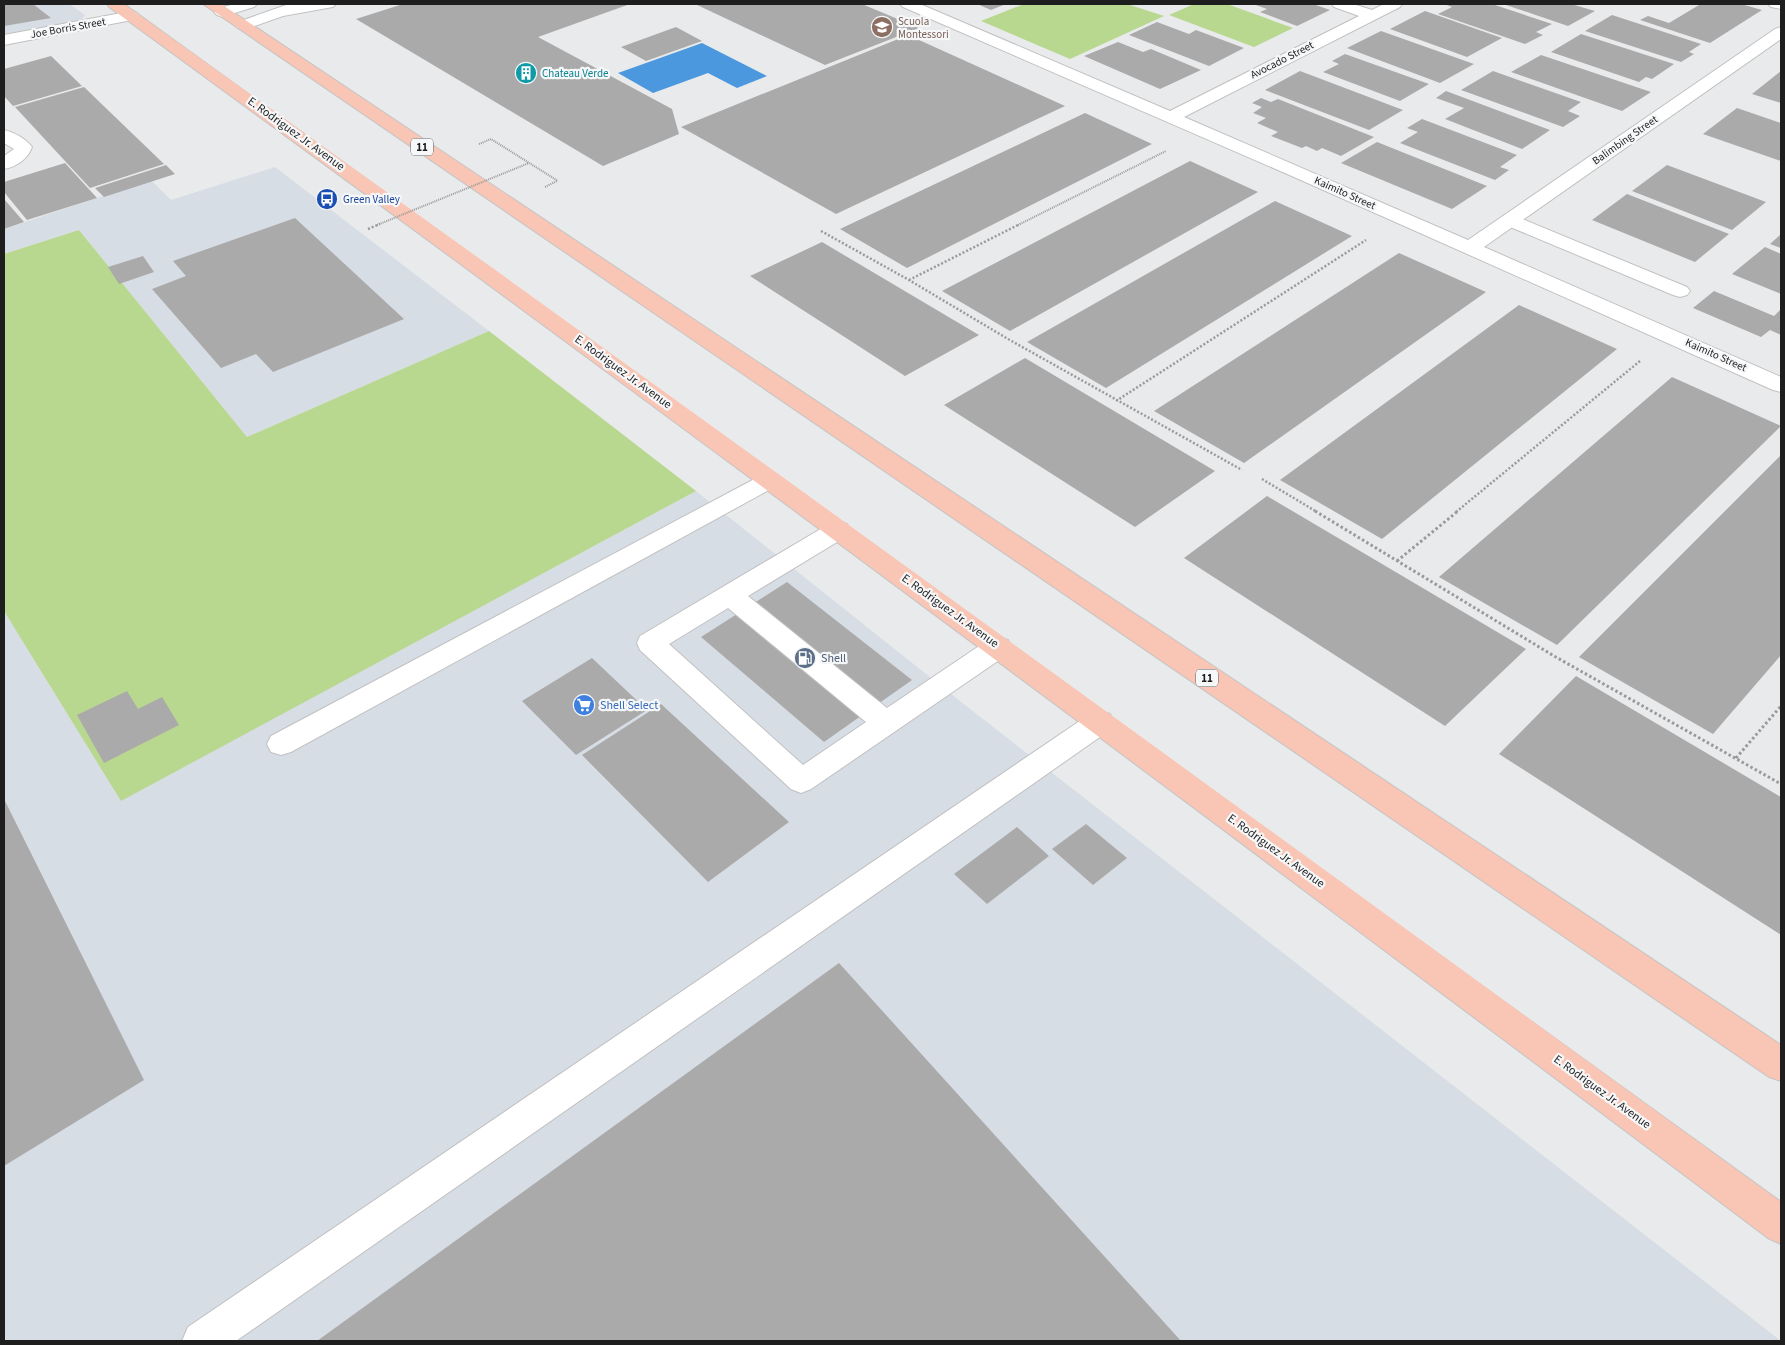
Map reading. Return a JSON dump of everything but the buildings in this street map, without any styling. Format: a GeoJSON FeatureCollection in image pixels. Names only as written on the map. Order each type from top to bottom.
{"type":"FeatureCollection","features":[{"type":"Feature","properties":{"kind":"main road","name":"11"},"geometry":{"type":"LineString","coordinates":[[217,8],[1781,1065]]}},
{"type":"Feature","properties":{"kind":"main road","name":"E. Rodriguez Jr. Avenue"},"geometry":{"type":"LineString","coordinates":[[123,10],[365,183],[998,646],[1781,1225]]}},
{"type":"Feature","properties":{"kind":"street"},"geometry":{"type":"LineString","coordinates":[[217,8],[249,4]]}},
{"type":"Feature","properties":{"kind":"street"},"geometry":{"type":"LineString","coordinates":[[243,25],[303,4]]}},
{"type":"Feature","properties":{"kind":"street"},"geometry":{"type":"LineString","coordinates":[[284,12],[328,4]]}},
{"type":"Feature","properties":{"kind":"street","name":"Kaimito Street"},"geometry":{"type":"LineString","coordinates":[[908,4],[1204,131],[1781,384]]}},
{"type":"Feature","properties":{"kind":"street"},"geometry":{"type":"LineString","coordinates":[[1339,4],[1372,15]]}},
{"type":"Feature","properties":{"kind":"street","name":"Avocado Street"},"geometry":{"type":"LineString","coordinates":[[1170,117],[1395,4]]}},
{"type":"Feature","properties":{"kind":"street"},"geometry":{"type":"LineString","coordinates":[[1776,4],[1781,5]]}},
{"type":"Feature","properties":{"kind":"street","name":"Joe Borris Street"},"geometry":{"type":"LineString","coordinates":[[4,40],[123,10]]}},
{"type":"Feature","properties":{"kind":"street","name":"Balimbing Street"},"geometry":{"type":"LineString","coordinates":[[1469,248],[1781,32]]}},
{"type":"Feature","properties":{"kind":"street"},"geometry":{"type":"LineString","coordinates":[[4,135],[23,147],[21,153],[4,164]]}},
{"type":"Feature","properties":{"kind":"street"},"geometry":{"type":"LineString","coordinates":[[1510,220],[1680,291]]}},
{"type":"Feature","properties":{"kind":"street"},"geometry":{"type":"LineString","coordinates":[[281,744],[770,480]]}},
{"type":"Feature","properties":{"kind":"street"},"geometry":{"type":"LineString","coordinates":[[838,530],[650,643],[801,781],[998,646]]}},
{"type":"Feature","properties":{"kind":"street"},"geometry":{"type":"LineString","coordinates":[[730,596],[886,722]]}},
{"type":"Feature","properties":{"kind":"street"},"geometry":{"type":"LineString","coordinates":[[202,1341],[1100,722]]}},
{"type":"Feature","properties":{"kind":"path"},"geometry":{"type":"LineString","coordinates":[[909,280],[1204,131]]}},
{"type":"Feature","properties":{"kind":"path"},"geometry":{"type":"LineString","coordinates":[[491,139],[558,181]]}},
{"type":"Feature","properties":{"kind":"path"},"geometry":{"type":"LineString","coordinates":[[368,229],[529,163]]}},
{"type":"Feature","properties":{"kind":"path"},"geometry":{"type":"LineString","coordinates":[[1116,401],[1401,218]]}},
{"type":"Feature","properties":{"kind":"path"},"geometry":{"type":"LineString","coordinates":[[821,231],[909,280],[1008,340],[1242,470]]}},
{"type":"Feature","properties":{"kind":"path"},"geometry":{"type":"LineString","coordinates":[[1397,561],[1672,336]]}},
{"type":"Feature","properties":{"kind":"path"},"geometry":{"type":"LineString","coordinates":[[1262,479],[1554,656],[1781,784]]}},
{"type":"Feature","properties":{"kind":"path"},"geometry":{"type":"LineString","coordinates":[[1736,758],[1781,706]]}},
{"type":"Feature","properties":{"kind":"shaded area"},"geometry":{"type":"Polygon","coordinates":[[[4,4],[69,4],[85,15],[76,22],[4,36],[4,4]]]}},
{"type":"Feature","properties":{"kind":"shaded area"},"geometry":{"type":"Polygon","coordinates":[[[275,167],[489,331],[247,437],[79,230],[4,254],[4,229],[151,180],[171,200],[275,167]]]}},
{"type":"Feature","properties":{"kind":"shaded area"},"geometry":{"type":"Polygon","coordinates":[[[696,491],[965,705],[1781,1341],[4,1341],[4,611],[121,800],[696,491]]]}},
{"type":"Feature","properties":{"kind":"green space"},"geometry":{"type":"Polygon","coordinates":[[[1024,4],[1127,4],[1164,16],[1070,59],[981,21],[1024,4]]]}},
{"type":"Feature","properties":{"kind":"green space"},"geometry":{"type":"Polygon","coordinates":[[[1194,4],[1227,4],[1293,28],[1254,47],[1169,15],[1194,4]]]}},
{"type":"Feature","properties":{"kind":"green space"},"geometry":{"type":"Polygon","coordinates":[[[79,230],[247,437],[489,331],[696,491],[121,801],[4,611],[4,254],[79,230]]]}},
{"type":"Feature","properties":{"kind":"water"},"geometry":{"type":"Polygon","coordinates":[[[702,43],[767,76],[737,88],[708,73],[653,93],[618,73],[702,43]]]}},
{"type":"Feature","properties":{"kind":"place","name":"Scuola Montessori"},"geometry":{"type":"Point","coordinates":[882,27]}},
{"type":"Feature","properties":{"kind":"place","name":"Chateau Verde"},"geometry":{"type":"Point","coordinates":[526,73]}},
{"type":"Feature","properties":{"kind":"place","name":"Green Valley"},"geometry":{"type":"Point","coordinates":[327,199]}},
{"type":"Feature","properties":{"kind":"place","name":"Shell"},"geometry":{"type":"Point","coordinates":[805,658]}},
{"type":"Feature","properties":{"kind":"place","name":"Shell Select"},"geometry":{"type":"Point","coordinates":[584,705]}}]}
